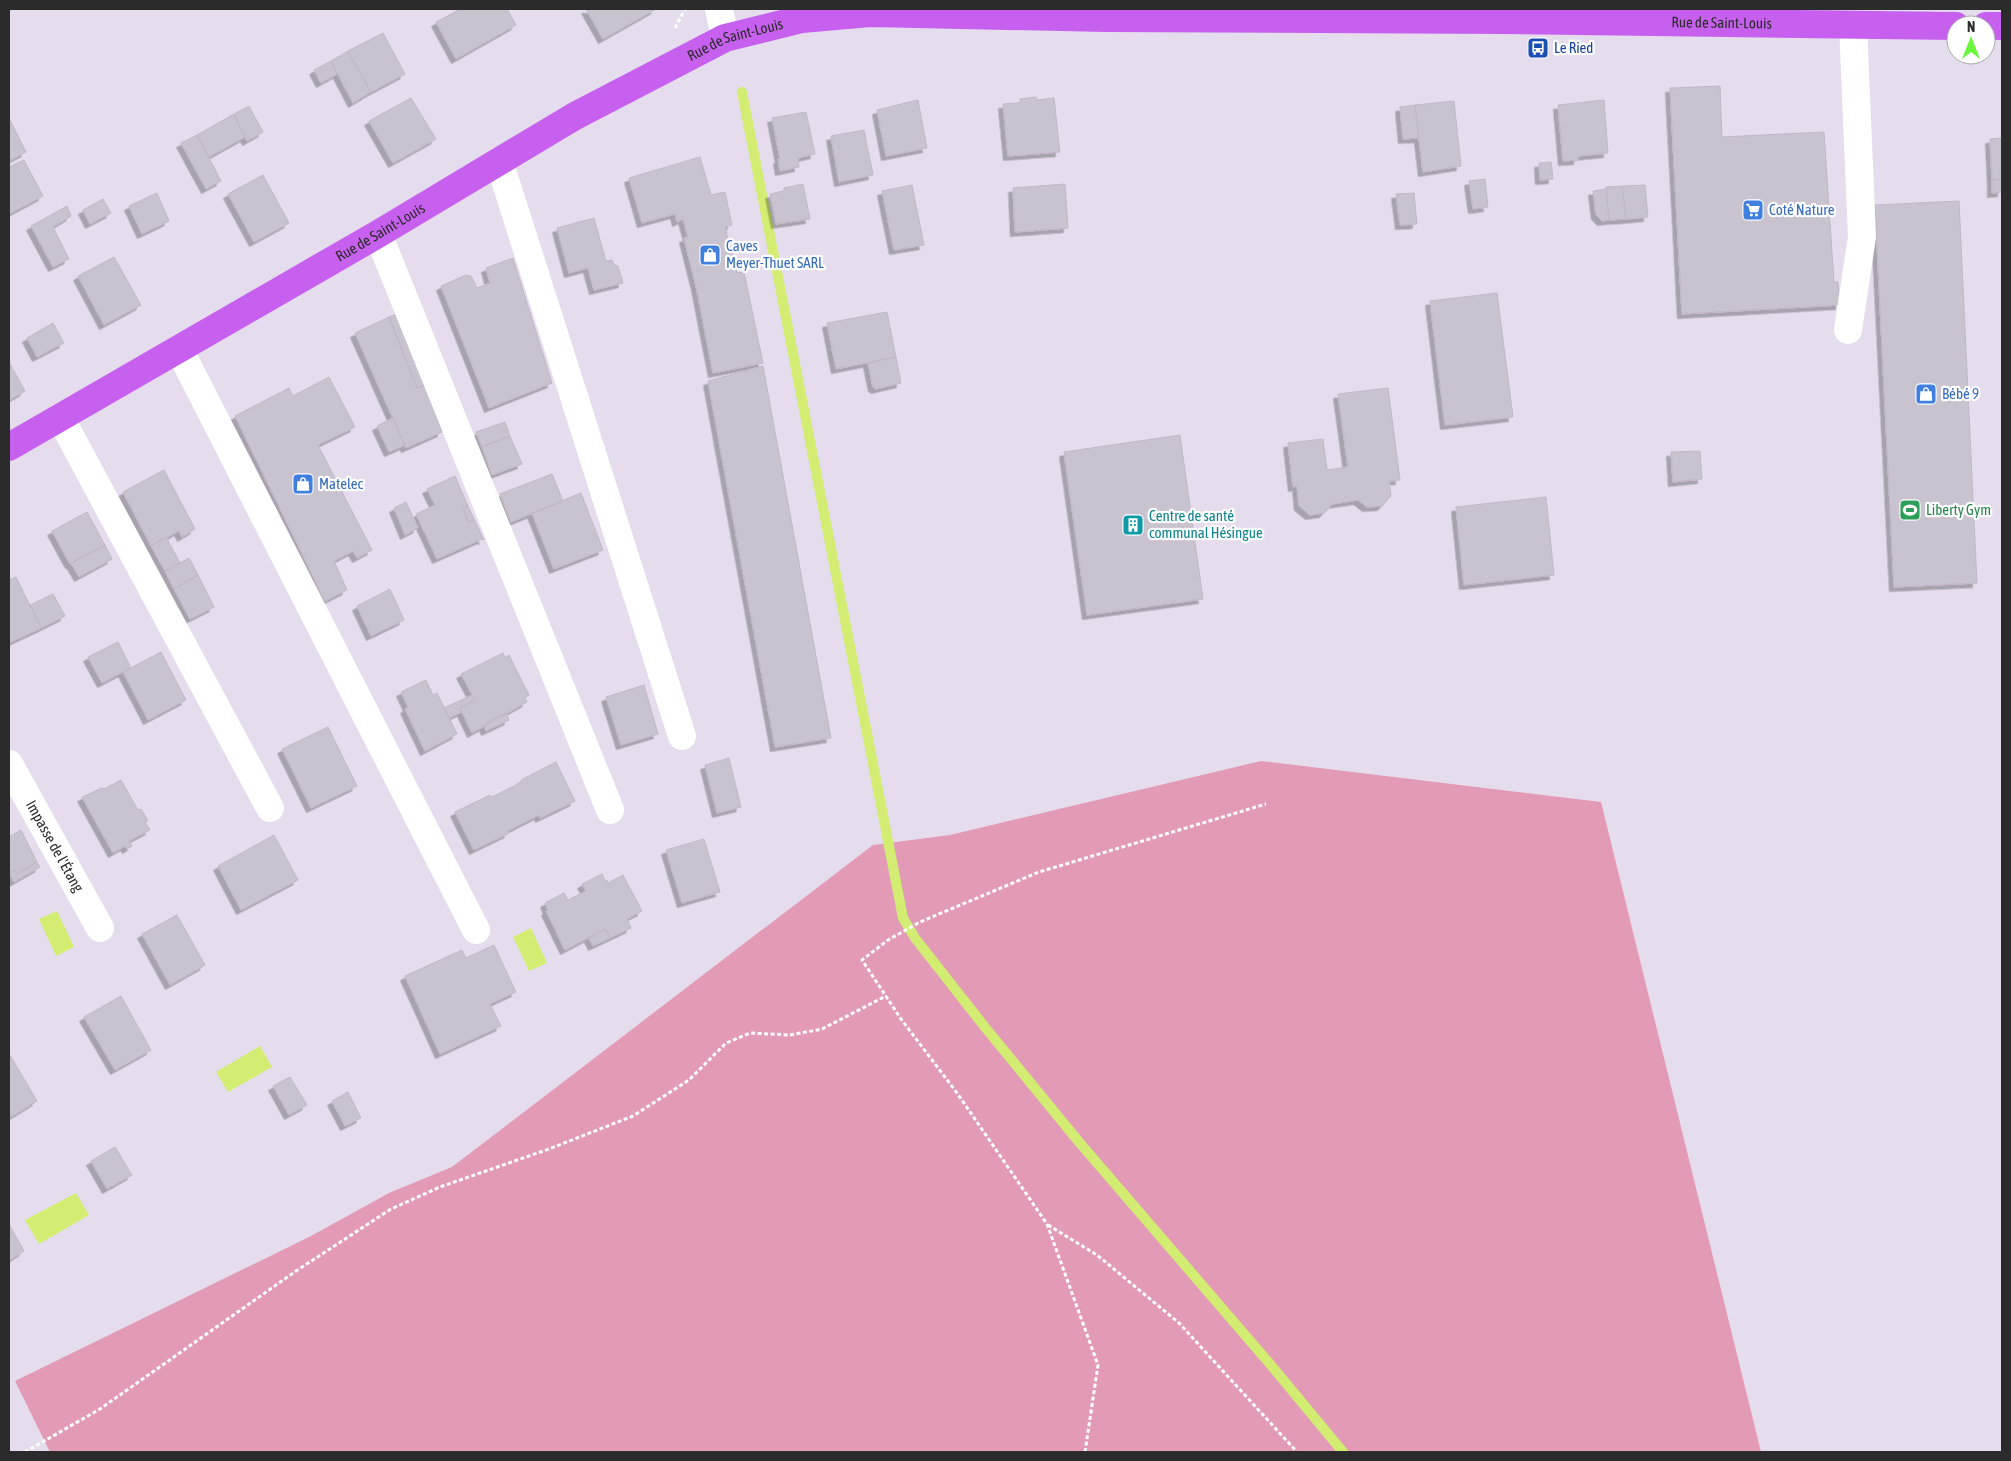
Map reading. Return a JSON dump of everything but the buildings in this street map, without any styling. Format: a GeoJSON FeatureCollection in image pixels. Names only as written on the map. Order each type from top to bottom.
{"type":"FeatureCollection","features":[{"type":"Feature","properties":{"kind":"main road","name":"Rue de Saint-Louis"},"geometry":{"type":"LineString","coordinates":[[9,447],[378,234],[575,116],[725,38],[802,19],[870,13],[1106,18],[1500,20],[1946,26]]}},
{"type":"Feature","properties":{"kind":"street"},"geometry":{"type":"LineString","coordinates":[[719,9],[725,38]]}},
{"type":"Feature","properties":{"kind":"street"},"geometry":{"type":"LineString","coordinates":[[1848,330],[1862,237],[1853,25]]}},
{"type":"Feature","properties":{"kind":"street"},"geometry":{"type":"LineString","coordinates":[[499,161],[682,736]]}},
{"type":"Feature","properties":{"kind":"street"},"geometry":{"type":"LineString","coordinates":[[378,234],[610,810]]}},
{"type":"Feature","properties":{"kind":"street"},"geometry":{"type":"LineString","coordinates":[[179,349],[476,930]]}},
{"type":"Feature","properties":{"kind":"street"},"geometry":{"type":"LineString","coordinates":[[60,417],[270,808]]}},
{"type":"Feature","properties":{"kind":"street","name":"Impasse de l'Étang"},"geometry":{"type":"LineString","coordinates":[[9,764],[100,928]]}},
{"type":"Feature","properties":{"kind":"path"},"geometry":{"type":"LineString","coordinates":[[672,35],[684,9]]}},
{"type":"Feature","properties":{"kind":"path"},"geometry":{"type":"LineString","coordinates":[[1085,1452],[1098,1365],[1047,1224],[862,960],[888,940],[920,922],[1039,872],[1266,804]]}},
{"type":"Feature","properties":{"kind":"path"},"geometry":{"type":"LineString","coordinates":[[25,1452],[100,1409],[296,1271],[391,1208],[440,1187],[549,1149],[633,1116],[689,1080],[726,1043],[750,1033],[790,1035],[822,1029],[886,996]]}},
{"type":"Feature","properties":{"kind":"path"},"geometry":{"type":"LineString","coordinates":[[1047,1224],[1097,1255],[1179,1323],[1297,1452]]}},
{"type":"Feature","properties":{"kind":"shaded area"},"geometry":{"type":"Polygon","coordinates":[[[1261,761],[1601,802],[1761,1452],[50,1452],[15,1381],[311,1236],[389,1193],[452,1167],[873,845],[950,835],[1261,761]]]}},
{"type":"Feature","properties":{"kind":"shaded area"},"geometry":{"type":"Polygon","coordinates":[[[57,911],[74,947],[56,956],[39,919],[57,911]]]}},
{"type":"Feature","properties":{"kind":"shaded area"},"geometry":{"type":"Polygon","coordinates":[[[531,928],[547,963],[529,971],[513,937],[531,928]]]}},
{"type":"Feature","properties":{"kind":"shaded area"},"geometry":{"type":"Polygon","coordinates":[[[260,1046],[272,1067],[228,1092],[216,1072],[260,1046]]]}},
{"type":"Feature","properties":{"kind":"shaded area"},"geometry":{"type":"Polygon","coordinates":[[[76,1193],[89,1215],[39,1244],[25,1220],[76,1193]]]}},
{"type":"Feature","properties":{"kind":"waterway"},"geometry":{"type":"LineString","coordinates":[[742,92],[903,918],[915,938],[984,1026],[1079,1142],[1343,1452]]}},
{"type":"Feature","properties":{"kind":"place","name":"Le Ried"},"geometry":{"type":"Point","coordinates":[1538,48]}},
{"type":"Feature","properties":{"kind":"place","name":"Coté Nature"},"geometry":{"type":"Point","coordinates":[1753,210]}},
{"type":"Feature","properties":{"kind":"place","name":"Caves Meyer-Thuet SARL"},"geometry":{"type":"Point","coordinates":[710,255]}},
{"type":"Feature","properties":{"kind":"place","name":"Bébé 9"},"geometry":{"type":"Point","coordinates":[1926,394]}},
{"type":"Feature","properties":{"kind":"place","name":"Matelec"},"geometry":{"type":"Point","coordinates":[303,484]}},
{"type":"Feature","properties":{"kind":"place","name":"Liberty Gym"},"geometry":{"type":"Point","coordinates":[1910,510]}},
{"type":"Feature","properties":{"kind":"place","name":"Centre de santé communal Hésingue"},"geometry":{"type":"Point","coordinates":[1133,525]}}]}
